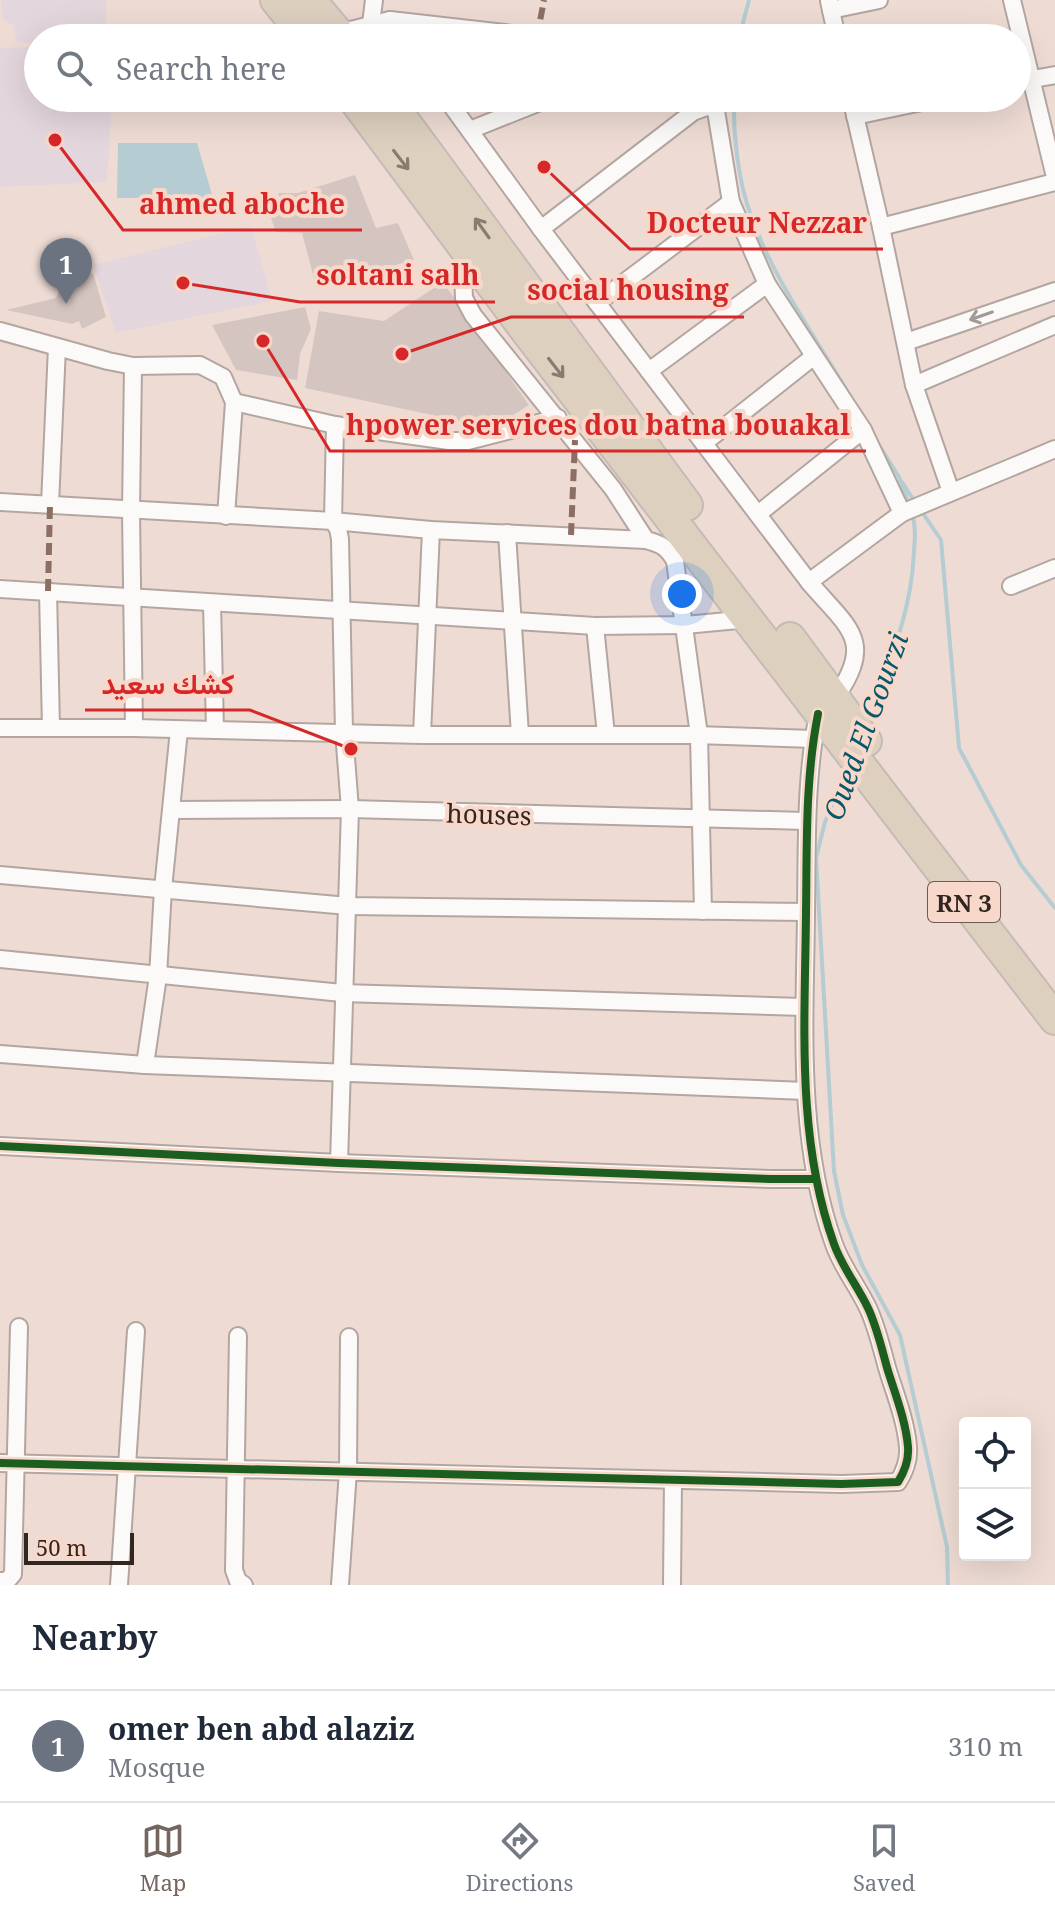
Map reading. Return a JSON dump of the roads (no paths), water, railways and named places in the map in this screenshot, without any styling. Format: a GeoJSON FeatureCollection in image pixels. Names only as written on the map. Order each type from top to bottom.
{"type":"FeatureCollection","features":[{"type":"Feature","properties":{"kind":"highway"},"geometry":{"type":"LineString","coordinates":[[276,0],[296,24]]}},
{"type":"Feature","properties":{"kind":"highway"},"geometry":{"type":"LineString","coordinates":[[310,0],[331,24]]}},
{"type":"Feature","properties":{"kind":"highway","name":"RN 3"},"geometry":{"type":"LineString","coordinates":[[364,112],[524,328],[674,539],[749,619],[1055,988]]}},
{"type":"Feature","properties":{"kind":"highway","name":"RN 3"},"geometry":{"type":"LineString","coordinates":[[397,112],[685,502],[831,721]]}},
{"type":"Feature","properties":{"kind":"highway","name":"RN 3"},"geometry":{"type":"LineString","coordinates":[[880,776],[1055,1019]]}},
{"type":"Feature","properties":{"kind":"street"},"geometry":{"type":"LineString","coordinates":[[374,0],[371,24],[390,20],[425,24]]}},
{"type":"Feature","properties":{"kind":"street"},"geometry":{"type":"LineString","coordinates":[[830,5],[879,0]]}},
{"type":"Feature","properties":{"kind":"street"},"geometry":{"type":"LineString","coordinates":[[1012,0],[1016,24]]}},
{"type":"Feature","properties":{"kind":"street"},"geometry":{"type":"LineString","coordinates":[[390,20],[393,24]]}},
{"type":"Feature","properties":{"kind":"street"},"geometry":{"type":"LineString","coordinates":[[1031,79],[1055,75]]}},
{"type":"Feature","properties":{"kind":"street"},"geometry":{"type":"LineString","coordinates":[[881,227],[1055,180],[1031,103]]}},
{"type":"Feature","properties":{"kind":"street"},"geometry":{"type":"LineString","coordinates":[[7,1463],[882,1483],[898,1482],[905,1470],[908,1449],[904,1425],[882,1349],[868,1308],[834,1245],[815,1179],[806,1091],[803,1007],[805,821],[831,721],[854,667],[856,645],[848,627],[809,582],[541,229],[456,112]]}},
{"type":"Feature","properties":{"kind":"street"},"geometry":{"type":"LineString","coordinates":[[470,130],[515,112]]}},
{"type":"Feature","properties":{"kind":"street"},"geometry":{"type":"LineString","coordinates":[[541,229],[693,112]]}},
{"type":"Feature","properties":{"kind":"street"},"geometry":{"type":"LineString","coordinates":[[718,112],[731,202],[767,284],[863,430],[906,512]]}},
{"type":"Feature","properties":{"kind":"street"},"geometry":{"type":"LineString","coordinates":[[854,112],[914,385],[951,492]]}},
{"type":"Feature","properties":{"kind":"street"},"geometry":{"type":"LineString","coordinates":[[855,116],[874,112]]}},
{"type":"Feature","properties":{"kind":"street"},"geometry":{"type":"LineString","coordinates":[[597,303],[731,202]]}},
{"type":"Feature","properties":{"kind":"street"},"geometry":{"type":"LineString","coordinates":[[462,243],[464,298],[468,307],[613,489],[646,540]]}},
{"type":"Feature","properties":{"kind":"street"},"geometry":{"type":"LineString","coordinates":[[649,371],[767,284]]}},
{"type":"Feature","properties":{"kind":"street"},"geometry":{"type":"LineString","coordinates":[[906,342],[1055,291]]}},
{"type":"Feature","properties":{"kind":"street"},"geometry":{"type":"LineString","coordinates":[[914,385],[1055,325]]}},
{"type":"Feature","properties":{"kind":"street"},"geometry":{"type":"LineString","coordinates":[[0,331],[133,366],[200,365],[223,377],[234,402],[226,516]]}},
{"type":"Feature","properties":{"kind":"street"},"geometry":{"type":"LineString","coordinates":[[50,504],[57,347]]}},
{"type":"Feature","properties":{"kind":"street"},"geometry":{"type":"LineString","coordinates":[[704,443],[813,357]]}},
{"type":"Feature","properties":{"kind":"street"},"geometry":{"type":"LineString","coordinates":[[133,366],[131,511],[134,728]]}},
{"type":"Feature","properties":{"kind":"street"},"geometry":{"type":"LineString","coordinates":[[234,402],[335,425],[449,441],[468,441],[558,418]]}},
{"type":"Feature","properties":{"kind":"street"},"geometry":{"type":"LineString","coordinates":[[335,425],[333,521],[340,539],[344,732],[350,809],[339,1163]]}},
{"type":"Feature","properties":{"kind":"street"},"geometry":{"type":"LineString","coordinates":[[758,514],[863,430]]}},
{"type":"Feature","properties":{"kind":"street"},"geometry":{"type":"LineString","coordinates":[[809,582],[906,512],[1055,449]]}},
{"type":"Feature","properties":{"kind":"street"},"geometry":{"type":"LineString","coordinates":[[0,502],[333,521],[431,530],[646,540],[661,544],[674,539],[699,735],[703,911]]}},
{"type":"Feature","properties":{"kind":"street"},"geometry":{"type":"LineString","coordinates":[[422,735],[431,530]]}},
{"type":"Feature","properties":{"kind":"street"},"geometry":{"type":"LineString","coordinates":[[507,533],[520,735]]}},
{"type":"Feature","properties":{"kind":"street"},"geometry":{"type":"LineString","coordinates":[[1011,586],[1055,568]]}},
{"type":"Feature","properties":{"kind":"street"},"geometry":{"type":"LineString","coordinates":[[0,589],[595,626],[685,625],[749,619]]}},
{"type":"Feature","properties":{"kind":"street"},"geometry":{"type":"LineString","coordinates":[[48,591],[51,728]]}},
{"type":"Feature","properties":{"kind":"street"},"geometry":{"type":"LineString","coordinates":[[212,603],[215,730]]}},
{"type":"Feature","properties":{"kind":"street"},"geometry":{"type":"LineString","coordinates":[[595,626],[606,735]]}},
{"type":"Feature","properties":{"kind":"street"},"geometry":{"type":"LineString","coordinates":[[0,728],[422,735],[699,735],[831,721]]}},
{"type":"Feature","properties":{"kind":"street"},"geometry":{"type":"LineString","coordinates":[[145,1065],[158,976],[163,889],[179,730]]}},
{"type":"Feature","properties":{"kind":"street","name":"houses"},"geometry":{"type":"LineString","coordinates":[[172,810],[350,809],[805,821]]}},
{"type":"Feature","properties":{"kind":"street"},"geometry":{"type":"LineString","coordinates":[[0,875],[348,906],[806,912]]}},
{"type":"Feature","properties":{"kind":"street"},"geometry":{"type":"LineString","coordinates":[[0,959],[342,993],[803,1007]]}},
{"type":"Feature","properties":{"kind":"street"},"geometry":{"type":"LineString","coordinates":[[0,1054],[145,1065],[806,1091]]}},
{"type":"Feature","properties":{"kind":"street"},"geometry":{"type":"LineString","coordinates":[[0,1146],[339,1163],[815,1179]]}},
{"type":"Feature","properties":{"kind":"street"},"geometry":{"type":"LineString","coordinates":[[0,1581],[7,1581],[13,1574],[7,1463],[19,1327]]}},
{"type":"Feature","properties":{"kind":"street"},"geometry":{"type":"LineString","coordinates":[[119,1585],[136,1331]]}},
{"type":"Feature","properties":{"kind":"street"},"geometry":{"type":"LineString","coordinates":[[238,1336],[234,1570],[238,1581],[244,1585]]}},
{"type":"Feature","properties":{"kind":"street"},"geometry":{"type":"LineString","coordinates":[[340,1585],[348,1471],[349,1337]]}},
{"type":"Feature","properties":{"kind":"street"},"geometry":{"type":"LineString","coordinates":[[672,1585],[673,1480]]}},
{"type":"Feature","properties":{"kind":"water"},"geometry":{"type":"Polygon","coordinates":[[[118,143],[197,143],[213,198],[117,198],[118,143]]]}},
{"type":"Feature","properties":{"kind":"waterway","name":"Oued El Gourzi"},"geometry":{"type":"LineString","coordinates":[[743,24],[749,0]]}},
{"type":"Feature","properties":{"kind":"waterway","name":"Oued El Gourzi"},"geometry":{"type":"LineString","coordinates":[[734,112],[739,171],[759,236],[782,283],[850,396]]}},
{"type":"Feature","properties":{"kind":"waterway","name":"Oued El Gourzi"},"geometry":{"type":"LineString","coordinates":[[877,442],[899,477],[909,505]]}},
{"type":"Feature","properties":{"kind":"waterway"},"geometry":{"type":"LineString","coordinates":[[902,482],[915,502]]}},
{"type":"Feature","properties":{"kind":"waterway"},"geometry":{"type":"LineString","coordinates":[[920,509],[941,540],[959,748],[1021,865],[1055,908]]}},
{"type":"Feature","properties":{"kind":"waterway","name":"Oued El Gourzi"},"geometry":{"type":"LineString","coordinates":[[867,720],[898,637],[909,595],[915,537],[912,513]]}},
{"type":"Feature","properties":{"kind":"waterway","name":"Oued El Gourzi"},"geometry":{"type":"LineString","coordinates":[[847,769],[825,822],[816,858],[834,1171],[843,1215],[862,1265],[900,1335],[947,1547],[948,1585]]}},
{"type":"Feature","properties":{"kind":"place","name":"ahmed aboche"},"geometry":{"type":"Point","coordinates":[55,140]}},
{"type":"Feature","properties":{"kind":"place","name":"Docteur Nezzar"},"geometry":{"type":"Point","coordinates":[544,167]}},
{"type":"Feature","properties":{"kind":"place","name":"soltani salh"},"geometry":{"type":"Point","coordinates":[183,283]}},
{"type":"Feature","properties":{"kind":"place","name":"omer ben abd alaziz"},"geometry":{"type":"Point","coordinates":[66,304]}},
{"type":"Feature","properties":{"kind":"place","name":"hpower services dou batna bouakal"},"geometry":{"type":"Point","coordinates":[263,341]}},
{"type":"Feature","properties":{"kind":"place","name":"social housing"},"geometry":{"type":"Point","coordinates":[402,354]}},
{"type":"Feature","properties":{"kind":"place","name":"كشك سعيد"},"geometry":{"type":"Point","coordinates":[351,749]}}]}
